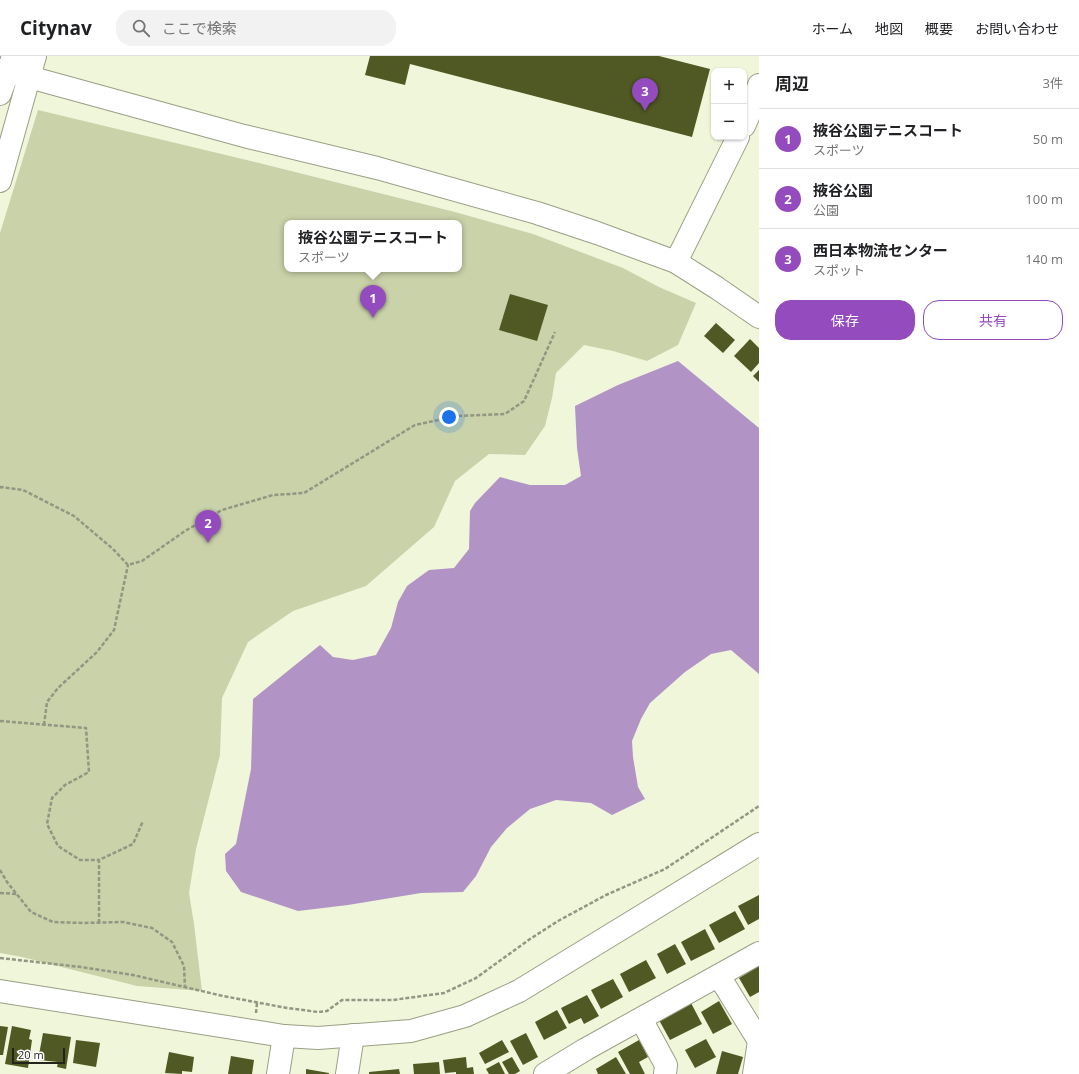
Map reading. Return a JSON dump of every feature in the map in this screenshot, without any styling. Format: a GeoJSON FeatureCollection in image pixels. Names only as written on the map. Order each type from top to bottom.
{"type":"FeatureCollection","features":[{"type":"Feature","properties":{"kind":"street"},"geometry":{"type":"LineString","coordinates":[[0,182],[35,56]]}},
{"type":"Feature","properties":{"kind":"street"},"geometry":{"type":"LineString","coordinates":[[0,94],[7,66],[29,77],[244,136],[377,168],[537,213],[676,262],[759,317]]}},
{"type":"Feature","properties":{"kind":"street"},"geometry":{"type":"LineString","coordinates":[[747,118],[759,85]]}},
{"type":"Feature","properties":{"kind":"street"},"geometry":{"type":"LineString","coordinates":[[676,262],[737,140]]}},
{"type":"Feature","properties":{"kind":"street"},"geometry":{"type":"LineString","coordinates":[[0,991],[284,1036],[318,1038],[411,1030],[465,1016],[519,991],[759,844]]}},
{"type":"Feature","properties":{"kind":"street"},"geometry":{"type":"LineString","coordinates":[[545,1074],[586,1049],[759,953]]}},
{"type":"Feature","properties":{"kind":"street"},"geometry":{"type":"LineString","coordinates":[[719,976],[759,1041],[754,1074]]}},
{"type":"Feature","properties":{"kind":"street"},"geometry":{"type":"LineString","coordinates":[[641,1018],[666,1065],[665,1074]]}},
{"type":"Feature","properties":{"kind":"street"},"geometry":{"type":"LineString","coordinates":[[347,1074],[353,1035]]}},
{"type":"Feature","properties":{"kind":"street"},"geometry":{"type":"LineString","coordinates":[[278,1074],[284,1036]]}},
{"type":"Feature","properties":{"kind":"path"},"geometry":{"type":"LineString","coordinates":[[128,565],[142,560],[185,531],[222,510],[272,495],[304,493],[415,425],[457,416],[505,414],[524,401],[555,332]]}},
{"type":"Feature","properties":{"kind":"path"},"geometry":{"type":"LineString","coordinates":[[0,488],[23,490],[74,516],[113,549],[128,565]]}},
{"type":"Feature","properties":{"kind":"path"},"geometry":{"type":"LineString","coordinates":[[44,725],[47,702],[58,688],[97,652],[114,630],[128,565]]}},
{"type":"Feature","properties":{"kind":"path"},"geometry":{"type":"LineString","coordinates":[[0,721],[86,728],[89,772],[65,785],[52,798],[47,824],[58,846],[80,860],[99,860],[133,844],[143,821]]}},
{"type":"Feature","properties":{"kind":"path"},"geometry":{"type":"LineString","coordinates":[[0,958],[81,967],[133,975],[185,988],[257,1003],[318,1012],[327,1011],[342,1000],[393,1000],[444,993],[476,978],[530,939],[558,921],[606,895],[664,869],[759,806]]}},
{"type":"Feature","properties":{"kind":"path"},"geometry":{"type":"LineString","coordinates":[[99,860],[99,923]]}},
{"type":"Feature","properties":{"kind":"path"},"geometry":{"type":"LineString","coordinates":[[0,870],[7,882],[31,912],[53,922],[123,922],[152,928],[172,942],[184,966],[185,988]]}},
{"type":"Feature","properties":{"kind":"path"},"geometry":{"type":"LineString","coordinates":[[0,893],[17,894]]}},
{"type":"Feature","properties":{"kind":"green space"},"geometry":{"type":"Polygon","coordinates":[[[38,110],[455,212],[533,234],[623,268],[659,287],[696,303],[678,345],[647,361],[613,351],[584,345],[556,373],[545,426],[525,455],[489,454],[455,481],[434,527],[366,586],[293,611],[248,642],[222,698],[220,755],[196,849],[189,893],[202,991],[137,986],[22,957],[0,953],[0,233],[38,110]]]}},
{"type":"Feature","properties":{"kind":"shaded area"},"geometry":{"type":"Polygon","coordinates":[[[678,361],[759,428],[759,674],[731,650],[711,654],[685,672],[650,703],[641,719],[632,741],[638,787],[645,799],[612,815],[591,803],[556,800],[530,809],[507,828],[491,847],[476,876],[463,892],[421,893],[348,905],[298,911],[241,892],[226,871],[225,854],[236,844],[251,769],[253,699],[320,645],[333,657],[353,660],[376,655],[391,628],[398,602],[407,586],[429,570],[454,568],[469,549],[470,511],[475,503],[500,477],[530,485],[565,485],[581,476],[577,448],[575,406],[618,385],[678,361]]]}},
{"type":"Feature","properties":{"kind":"building"},"geometry":{"type":"Polygon","coordinates":[[[370,56],[659,56],[710,69],[692,137],[410,64],[405,85],[365,75],[370,56]]]}},
{"type":"Feature","properties":{"kind":"building"},"geometry":{"type":"Polygon","coordinates":[[[510,294],[548,305],[537,341],[499,330],[510,294]]]}},
{"type":"Feature","properties":{"kind":"building"},"geometry":{"type":"Polygon","coordinates":[[[716,323],[735,340],[723,353],[704,336],[716,323]]]}},
{"type":"Feature","properties":{"kind":"building"},"geometry":{"type":"Polygon","coordinates":[[[750,339],[759,348],[759,363],[751,372],[734,356],[750,339]]]}},
{"type":"Feature","properties":{"kind":"building"},"geometry":{"type":"Polygon","coordinates":[[[759,370],[759,382],[753,376],[759,370]]]}},
{"type":"Feature","properties":{"kind":"building"},"geometry":{"type":"Polygon","coordinates":[[[759,895],[759,919],[748,925],[738,906],[759,895]]]}},
{"type":"Feature","properties":{"kind":"building"},"geometry":{"type":"Polygon","coordinates":[[[735,911],[745,929],[719,943],[709,925],[735,911]]]}},
{"type":"Feature","properties":{"kind":"building"},"geometry":{"type":"Polygon","coordinates":[[[705,929],[715,949],[691,961],[681,942],[705,929]]]}},
{"type":"Feature","properties":{"kind":"building"},"geometry":{"type":"Polygon","coordinates":[[[675,944],[686,964],[667,974],[657,954],[675,944]]]}},
{"type":"Feature","properties":{"kind":"building"},"geometry":{"type":"Polygon","coordinates":[[[646,960],[656,978],[629,992],[620,974],[646,960]]]}},
{"type":"Feature","properties":{"kind":"building"},"geometry":{"type":"Polygon","coordinates":[[[759,966],[759,992],[750,997],[739,978],[759,966]]]}},
{"type":"Feature","properties":{"kind":"building"},"geometry":{"type":"Polygon","coordinates":[[[613,979],[623,997],[601,1009],[591,990],[613,979]]]}},
{"type":"Feature","properties":{"kind":"building"},"geometry":{"type":"Polygon","coordinates":[[[587,995],[599,1016],[584,1024],[581,1018],[569,1024],[561,1008],[587,995]]]}},
{"type":"Feature","properties":{"kind":"building"},"geometry":{"type":"Polygon","coordinates":[[[719,1001],[732,1024],[713,1034],[701,1012],[719,1001]]]}},
{"type":"Feature","properties":{"kind":"building"},"geometry":{"type":"Polygon","coordinates":[[[691,1003],[702,1024],[670,1040],[659,1020],[691,1003]]]}},
{"type":"Feature","properties":{"kind":"building"},"geometry":{"type":"Polygon","coordinates":[[[557,1010],[567,1028],[544,1040],[535,1022],[557,1010]]]}},
{"type":"Feature","properties":{"kind":"building"},"geometry":{"type":"Polygon","coordinates":[[[0,1026],[8,1027],[3,1055],[0,1055],[0,1026]]]}},
{"type":"Feature","properties":{"kind":"building"},"geometry":{"type":"Polygon","coordinates":[[[12,1026],[31,1030],[29,1039],[32,1040],[28,1068],[5,1064],[12,1026]]]}},
{"type":"Feature","properties":{"kind":"building"},"geometry":{"type":"Polygon","coordinates":[[[43,1033],[71,1037],[66,1069],[57,1067],[58,1062],[38,1060],[43,1033]]]}},
{"type":"Feature","properties":{"kind":"building"},"geometry":{"type":"Polygon","coordinates":[[[526,1033],[538,1057],[523,1065],[510,1041],[526,1033]]]}},
{"type":"Feature","properties":{"kind":"building"},"geometry":{"type":"Polygon","coordinates":[[[706,1039],[716,1057],[695,1068],[685,1050],[706,1039]]]}},
{"type":"Feature","properties":{"kind":"building"},"geometry":{"type":"Polygon","coordinates":[[[76,1040],[100,1043],[96,1067],[73,1063],[76,1040]]]}},
{"type":"Feature","properties":{"kind":"building"},"geometry":{"type":"Polygon","coordinates":[[[502,1040],[509,1052],[485,1064],[479,1053],[502,1040]]]}},
{"type":"Feature","properties":{"kind":"building"},"geometry":{"type":"Polygon","coordinates":[[[639,1040],[648,1057],[639,1062],[645,1074],[630,1074],[618,1052],[639,1040]]]}},
{"type":"Feature","properties":{"kind":"building"},"geometry":{"type":"Polygon","coordinates":[[[722,1051],[743,1057],[738,1074],[716,1074],[722,1051]]]}},
{"type":"Feature","properties":{"kind":"building"},"geometry":{"type":"Polygon","coordinates":[[[169,1052],[194,1057],[192,1072],[182,1071],[182,1074],[165,1073],[169,1052]]]}},
{"type":"Feature","properties":{"kind":"building"},"geometry":{"type":"Polygon","coordinates":[[[231,1056],[254,1060],[252,1074],[228,1074],[231,1056]]]}},
{"type":"Feature","properties":{"kind":"building"},"geometry":{"type":"Polygon","coordinates":[[[466,1057],[467,1068],[473,1067],[474,1074],[456,1074],[456,1072],[445,1073],[443,1060],[466,1057]]]}},
{"type":"Feature","properties":{"kind":"building"},"geometry":{"type":"Polygon","coordinates":[[[512,1057],[520,1071],[515,1074],[509,1074],[502,1062],[512,1057]]]}},
{"type":"Feature","properties":{"kind":"building"},"geometry":{"type":"Polygon","coordinates":[[[616,1057],[626,1074],[598,1074],[596,1069],[616,1057]]]}},
{"type":"Feature","properties":{"kind":"building"},"geometry":{"type":"Polygon","coordinates":[[[439,1062],[440,1074],[414,1074],[413,1064],[439,1062]]]}},
{"type":"Feature","properties":{"kind":"building"},"geometry":{"type":"Polygon","coordinates":[[[499,1062],[505,1074],[489,1074],[486,1069],[499,1062]]]}},
{"type":"Feature","properties":{"kind":"building"},"geometry":{"type":"Polygon","coordinates":[[[306,1069],[329,1073],[329,1074],[306,1074],[306,1069]]]}},
{"type":"Feature","properties":{"kind":"building"},"geometry":{"type":"Polygon","coordinates":[[[399,1069],[400,1074],[369,1074],[369,1072],[399,1069]]]}},
{"type":"Feature","properties":{"kind":"place","name":"西日本物流センター"},"geometry":{"type":"Point","coordinates":[645,111]}},
{"type":"Feature","properties":{"kind":"place","name":"掖谷公園テニスコート"},"geometry":{"type":"Point","coordinates":[373,318]}},
{"type":"Feature","properties":{"kind":"place","name":"掖谷公園"},"geometry":{"type":"Point","coordinates":[208,543]}}]}
